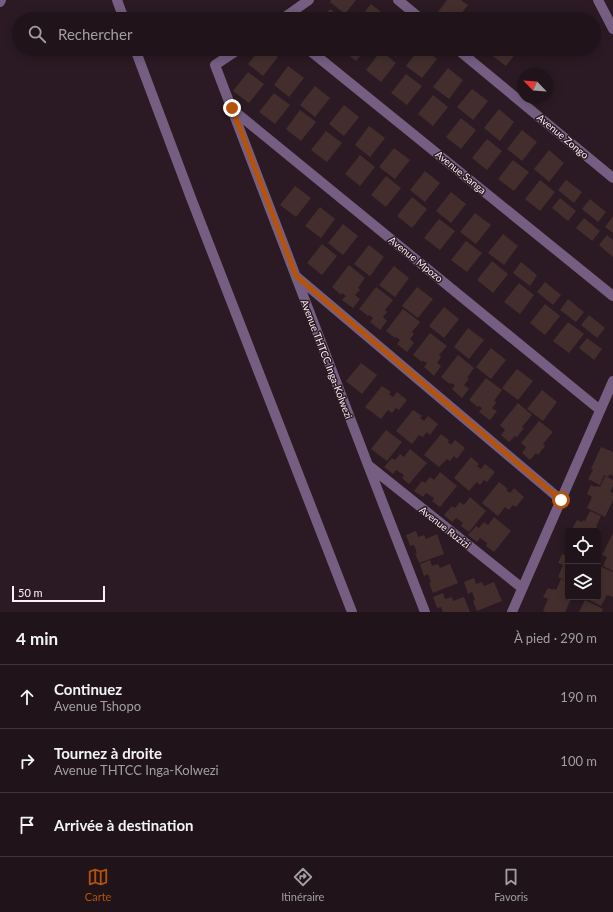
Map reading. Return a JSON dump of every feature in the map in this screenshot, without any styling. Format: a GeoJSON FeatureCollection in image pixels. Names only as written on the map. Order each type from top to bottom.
{"type":"FeatureCollection","features":[{"type":"Feature","properties":{"kind":"lane"},"geometry":{"type":"LineString","coordinates":[[117,0],[121,12]]}},
{"type":"Feature","properties":{"kind":"lane"},"geometry":{"type":"LineString","coordinates":[[292,12],[309,0]]}},
{"type":"Feature","properties":{"kind":"lane"},"geometry":{"type":"LineString","coordinates":[[398,0],[413,12]]}},
{"type":"Feature","properties":{"kind":"lane"},"geometry":{"type":"LineString","coordinates":[[598,0],[613,29]]}},
{"type":"Feature","properties":{"kind":"lane"},"geometry":{"type":"LineString","coordinates":[[139,56],[194,206],[352,612]]}},
{"type":"Feature","properties":{"kind":"lane","name":"Avenue THTCC Inga-Kolwezi"},"geometry":{"type":"LineString","coordinates":[[228,56],[215,65],[425,612]]}},
{"type":"Feature","properties":{"kind":"lane","name":"Avenue Sanga"},"geometry":{"type":"LineString","coordinates":[[317,56],[613,296]]}},
{"type":"Feature","properties":{"kind":"lane","name":"Avenue Zongo"},"geometry":{"type":"LineString","coordinates":[[465,56],[613,178]]}},
{"type":"Feature","properties":{"kind":"lane","name":"Avenue Mpozo"},"geometry":{"type":"LineString","coordinates":[[232,108],[600,410]]}},
{"type":"Feature","properties":{"kind":"lane"},"geometry":{"type":"LineString","coordinates":[[296,276],[561,500]]}},
{"type":"Feature","properties":{"kind":"lane"},"geometry":{"type":"LineString","coordinates":[[512,612],[613,381]]}},
{"type":"Feature","properties":{"kind":"lane","name":"Avenue Ruzizi"},"geometry":{"type":"LineString","coordinates":[[368,465],[522,588]]}},
{"type":"Feature","properties":{"kind":"building"},"geometry":{"type":"Polygon","coordinates":[[[331,0],[356,0],[347,12],[342,12],[330,2],[331,0]]]}},
{"type":"Feature","properties":{"kind":"building"},"geometry":{"type":"Polygon","coordinates":[[[447,0],[461,0],[468,5],[462,12],[438,12],[447,0]]]}},
{"type":"Feature","properties":{"kind":"building"},"geometry":{"type":"Polygon","coordinates":[[[371,4],[381,12],[365,12],[371,4]]]}},
{"type":"Feature","properties":{"kind":"building"},"geometry":{"type":"Polygon","coordinates":[[[254,56],[278,57],[263,76],[248,64],[254,56]]]}},
{"type":"Feature","properties":{"kind":"building"},"geometry":{"type":"Polygon","coordinates":[[[350,56],[360,56],[356,61],[350,56]]]}},
{"type":"Feature","properties":{"kind":"building"},"geometry":{"type":"Polygon","coordinates":[[[377,56],[387,56],[396,63],[381,82],[366,70],[377,56]]]}},
{"type":"Feature","properties":{"kind":"building"},"geometry":{"type":"Polygon","coordinates":[[[414,56],[433,56],[437,59],[422,78],[406,66],[414,56]]]}},
{"type":"Feature","properties":{"kind":"building"},"geometry":{"type":"Polygon","coordinates":[[[493,56],[514,56],[506,66],[493,56]]]}},
{"type":"Feature","properties":{"kind":"building"},"geometry":{"type":"Polygon","coordinates":[[[288,66],[304,78],[289,97],[274,85],[288,66]]]}},
{"type":"Feature","properties":{"kind":"building"},"geometry":{"type":"Polygon","coordinates":[[[448,68],[463,80],[449,99],[433,87],[448,68]]]}},
{"type":"Feature","properties":{"kind":"building"},"geometry":{"type":"Polygon","coordinates":[[[248,72],[264,84],[249,103],[233,91],[248,72]]]}},
{"type":"Feature","properties":{"kind":"building"},"geometry":{"type":"Polygon","coordinates":[[[406,74],[422,86],[407,105],[391,93],[406,74]]]}},
{"type":"Feature","properties":{"kind":"building"},"geometry":{"type":"Polygon","coordinates":[[[315,86],[330,98],[315,117],[300,105],[315,86]]]}},
{"type":"Feature","properties":{"kind":"building"},"geometry":{"type":"Polygon","coordinates":[[[472,89],[488,101],[473,120],[457,107],[472,89]]]}},
{"type":"Feature","properties":{"kind":"building"},"geometry":{"type":"Polygon","coordinates":[[[274,93],[290,105],[275,124],[259,112],[274,93]]]}},
{"type":"Feature","properties":{"kind":"building"},"geometry":{"type":"Polygon","coordinates":[[[433,95],[448,107],[433,126],[418,114],[433,95]]]}},
{"type":"Feature","properties":{"kind":"building"},"geometry":{"type":"Polygon","coordinates":[[[344,105],[359,117],[344,136],[329,124],[344,105]]]}},
{"type":"Feature","properties":{"kind":"building"},"geometry":{"type":"Polygon","coordinates":[[[499,109],[514,122],[500,141],[484,128],[499,109]]]}},
{"type":"Feature","properties":{"kind":"building"},"geometry":{"type":"Polygon","coordinates":[[[300,110],[316,122],[301,141],[286,129],[300,110]]]}},
{"type":"Feature","properties":{"kind":"building"},"geometry":{"type":"Polygon","coordinates":[[[461,118],[476,130],[461,149],[446,137],[461,118]]]}},
{"type":"Feature","properties":{"kind":"building"},"geometry":{"type":"Polygon","coordinates":[[[369,126],[385,138],[370,157],[355,145],[369,126]]]}},
{"type":"Feature","properties":{"kind":"building"},"geometry":{"type":"Polygon","coordinates":[[[522,130],[537,142],[522,161],[507,149],[522,130]]]}},
{"type":"Feature","properties":{"kind":"building"},"geometry":{"type":"Polygon","coordinates":[[[326,131],[342,143],[327,162],[311,150],[326,131]]]}},
{"type":"Feature","properties":{"kind":"building"},"geometry":{"type":"Polygon","coordinates":[[[487,139],[502,151],[487,170],[472,158],[487,139]]]}},
{"type":"Feature","properties":{"kind":"building"},"geometry":{"type":"Polygon","coordinates":[[[394,148],[410,160],[395,179],[379,167],[394,148]]]}},
{"type":"Feature","properties":{"kind":"building"},"geometry":{"type":"Polygon","coordinates":[[[549,150],[564,163],[549,182],[534,169],[549,150]]]}},
{"type":"Feature","properties":{"kind":"building"},"geometry":{"type":"Polygon","coordinates":[[[360,155],[375,167],[360,186],[345,174],[360,155]]]}},
{"type":"Feature","properties":{"kind":"building"},"geometry":{"type":"Polygon","coordinates":[[[513,160],[529,172],[514,191],[498,179],[513,160]]]}},
{"type":"Feature","properties":{"kind":"building"},"geometry":{"type":"Polygon","coordinates":[[[425,171],[440,183],[425,202],[410,190],[425,171]]]}},
{"type":"Feature","properties":{"kind":"building"},"geometry":{"type":"Polygon","coordinates":[[[386,176],[401,188],[386,207],[371,195],[386,176]]]}},
{"type":"Feature","properties":{"kind":"building"},"geometry":{"type":"Polygon","coordinates":[[[540,180],[555,192],[540,211],[525,199],[540,180]]]}},
{"type":"Feature","properties":{"kind":"building"},"geometry":{"type":"Polygon","coordinates":[[[566,180],[582,192],[574,203],[558,190],[566,180]]]}},
{"type":"Feature","properties":{"kind":"building"},"geometry":{"type":"Polygon","coordinates":[[[295,186],[311,198],[296,217],[280,205],[295,186]]]}},
{"type":"Feature","properties":{"kind":"building"},"geometry":{"type":"Polygon","coordinates":[[[451,192],[466,204],[451,223],[436,211],[451,192]]]}},
{"type":"Feature","properties":{"kind":"building"},"geometry":{"type":"Polygon","coordinates":[[[412,197],[427,209],[412,228],[397,216],[412,197]]]}},
{"type":"Feature","properties":{"kind":"building"},"geometry":{"type":"Polygon","coordinates":[[[560,198],[576,211],[568,221],[552,208],[560,198]]]}},
{"type":"Feature","properties":{"kind":"building"},"geometry":{"type":"Polygon","coordinates":[[[590,199],[606,212],[598,222],[582,209],[590,199]]]}},
{"type":"Feature","properties":{"kind":"building"},"geometry":{"type":"Polygon","coordinates":[[[320,207],[335,219],[321,238],[305,226],[320,207]]]}},
{"type":"Feature","properties":{"kind":"building"},"geometry":{"type":"Polygon","coordinates":[[[475,213],[491,225],[476,244],[460,232],[475,213]]]}},
{"type":"Feature","properties":{"kind":"building"},"geometry":{"type":"Polygon","coordinates":[[[613,216],[613,233],[605,227],[613,216]]]}},
{"type":"Feature","properties":{"kind":"building"},"geometry":{"type":"Polygon","coordinates":[[[584,218],[600,231],[592,241],[576,228],[584,218]]]}},
{"type":"Feature","properties":{"kind":"building"},"geometry":{"type":"Polygon","coordinates":[[[439,219],[455,231],[440,250],[424,238],[439,219]]]}},
{"type":"Feature","properties":{"kind":"building"},"geometry":{"type":"Polygon","coordinates":[[[343,224],[358,236],[343,255],[328,243],[343,224]]]}},
{"type":"Feature","properties":{"kind":"building"},"geometry":{"type":"Polygon","coordinates":[[[503,234],[518,246],[504,265],[488,253],[503,234]]]}},
{"type":"Feature","properties":{"kind":"building"},"geometry":{"type":"Polygon","coordinates":[[[607,235],[613,240],[613,257],[599,245],[607,235]]]}},
{"type":"Feature","properties":{"kind":"building"},"geometry":{"type":"Polygon","coordinates":[[[466,241],[482,253],[467,272],[451,260],[466,241]]]}},
{"type":"Feature","properties":{"kind":"building"},"geometry":{"type":"Polygon","coordinates":[[[322,244],[337,256],[322,275],[307,263],[322,244]]]}},
{"type":"Feature","properties":{"kind":"building"},"geometry":{"type":"Polygon","coordinates":[[[369,245],[384,257],[370,276],[354,264],[369,245]]]}},
{"type":"Feature","properties":{"kind":"building"},"geometry":{"type":"Polygon","coordinates":[[[492,261],[508,274],[493,293],[477,280],[492,261]]]}},
{"type":"Feature","properties":{"kind":"building"},"geometry":{"type":"Polygon","coordinates":[[[521,262],[537,275],[530,286],[513,273],[521,262]]]}},
{"type":"Feature","properties":{"kind":"building"},"geometry":{"type":"Polygon","coordinates":[[[349,265],[365,278],[358,288],[360,290],[355,295],[360,299],[353,308],[342,300],[346,296],[342,293],[341,295],[332,287],[349,265]]]}},
{"type":"Feature","properties":{"kind":"building"},"geometry":{"type":"Polygon","coordinates":[[[394,266],[409,278],[395,297],[379,285],[394,266]]]}},
{"type":"Feature","properties":{"kind":"building"},"geometry":{"type":"Polygon","coordinates":[[[545,282],[561,295],[553,305],[537,292],[545,282]]]}},
{"type":"Feature","properties":{"kind":"building"},"geometry":{"type":"Polygon","coordinates":[[[519,283],[534,295],[520,314],[504,302],[519,283]]]}},
{"type":"Feature","properties":{"kind":"building"},"geometry":{"type":"Polygon","coordinates":[[[376,287],[393,300],[385,310],[387,312],[383,317],[387,321],[380,330],[370,322],[373,318],[359,309],[376,287]]]}},
{"type":"Feature","properties":{"kind":"building"},"geometry":{"type":"Polygon","coordinates":[[[417,287],[433,299],[418,318],[402,306],[417,287]]]}},
{"type":"Feature","properties":{"kind":"building"},"geometry":{"type":"Polygon","coordinates":[[[568,299],[584,312],[576,322],[560,310],[568,299]]]}},
{"type":"Feature","properties":{"kind":"building"},"geometry":{"type":"Polygon","coordinates":[[[545,304],[560,316],[545,335],[530,323],[545,304]]]}},
{"type":"Feature","properties":{"kind":"building"},"geometry":{"type":"Polygon","coordinates":[[[444,307],[459,319],[444,338],[429,326],[444,307]]]}},
{"type":"Feature","properties":{"kind":"building"},"geometry":{"type":"Polygon","coordinates":[[[403,309],[420,322],[412,332],[414,334],[410,339],[414,343],[407,352],[397,344],[400,340],[386,331],[403,309]]]}},
{"type":"Feature","properties":{"kind":"building"},"geometry":{"type":"Polygon","coordinates":[[[589,315],[605,328],[597,338],[581,325],[589,315]]]}},
{"type":"Feature","properties":{"kind":"building"},"geometry":{"type":"Polygon","coordinates":[[[568,322],[584,334],[569,353],[553,341],[568,322]]]}},
{"type":"Feature","properties":{"kind":"building"},"geometry":{"type":"Polygon","coordinates":[[[468,328],[484,340],[469,359],[454,347],[468,328]]]}},
{"type":"Feature","properties":{"kind":"building"},"geometry":{"type":"Polygon","coordinates":[[[430,333],[447,346],[439,355],[441,357],[437,363],[441,366],[434,376],[424,367],[427,363],[422,362],[413,355],[430,333]]]}},
{"type":"Feature","properties":{"kind":"building"},"geometry":{"type":"Polygon","coordinates":[[[587,338],[602,349],[594,360],[579,348],[587,338]]]}},
{"type":"Feature","properties":{"kind":"building"},"geometry":{"type":"Polygon","coordinates":[[[491,348],[506,360],[491,379],[476,367],[491,348]]]}},
{"type":"Feature","properties":{"kind":"building"},"geometry":{"type":"Polygon","coordinates":[[[458,355],[474,368],[467,378],[469,379],[464,385],[469,389],[462,398],[452,389],[455,385],[450,384],[441,377],[458,355]]]}},
{"type":"Feature","properties":{"kind":"building"},"geometry":{"type":"Polygon","coordinates":[[[361,363],[377,375],[362,394],[346,381],[361,363]]]}},
{"type":"Feature","properties":{"kind":"building"},"geometry":{"type":"Polygon","coordinates":[[[517,369],[533,381],[518,400],[502,388],[517,369]]]}},
{"type":"Feature","properties":{"kind":"building"},"geometry":{"type":"Polygon","coordinates":[[[486,378],[502,390],[494,401],[497,402],[492,408],[497,411],[490,420],[479,412],[482,408],[479,406],[478,407],[469,400],[486,378]]]}},
{"type":"Feature","properties":{"kind":"building"},"geometry":{"type":"Polygon","coordinates":[[[382,386],[391,392],[389,394],[393,397],[397,392],[407,400],[399,410],[396,408],[392,413],[388,410],[381,419],[365,407],[382,386]]]}},
{"type":"Feature","properties":{"kind":"building"},"geometry":{"type":"Polygon","coordinates":[[[542,390],[557,402],[543,421],[527,409],[542,390]]]}},
{"type":"Feature","properties":{"kind":"building"},"geometry":{"type":"Polygon","coordinates":[[[518,403],[532,415],[522,427],[524,428],[517,437],[515,436],[509,442],[501,435],[505,430],[500,425],[518,403]]]}},
{"type":"Feature","properties":{"kind":"building"},"geometry":{"type":"Polygon","coordinates":[[[413,410],[422,416],[420,418],[424,421],[428,416],[438,424],[430,435],[427,432],[423,437],[419,435],[412,444],[396,431],[413,410]]]}},
{"type":"Feature","properties":{"kind":"building"},"geometry":{"type":"Polygon","coordinates":[[[539,421],[553,432],[543,444],[545,446],[538,455],[536,453],[530,460],[522,453],[526,447],[521,443],[539,421]]]}},
{"type":"Feature","properties":{"kind":"building"},"geometry":{"type":"Polygon","coordinates":[[[386,430],[402,442],[387,461],[371,449],[386,430]]]}},
{"type":"Feature","properties":{"kind":"building"},"geometry":{"type":"Polygon","coordinates":[[[441,434],[449,440],[448,442],[451,445],[455,440],[465,448],[457,459],[454,456],[450,461],[447,459],[439,467],[424,455],[441,434]]]}},
{"type":"Feature","properties":{"kind":"building"},"geometry":{"type":"Polygon","coordinates":[[[601,447],[613,452],[613,476],[610,474],[608,477],[604,475],[600,485],[588,479],[593,470],[591,469],[601,447]]]}},
{"type":"Feature","properties":{"kind":"building"},"geometry":{"type":"Polygon","coordinates":[[[410,449],[427,463],[409,484],[402,478],[404,475],[396,470],[393,474],[384,467],[392,458],[395,460],[400,454],[404,457],[410,449]]]}},
{"type":"Feature","properties":{"kind":"building"},"geometry":{"type":"Polygon","coordinates":[[[471,457],[479,464],[477,466],[481,469],[485,464],[495,472],[487,482],[484,480],[480,485],[477,482],[469,491],[454,478],[471,457]]]}},
{"type":"Feature","properties":{"kind":"building"},"geometry":{"type":"Polygon","coordinates":[[[440,472],[457,486],[440,507],[432,501],[434,498],[426,493],[423,497],[414,491],[422,481],[425,483],[430,477],[434,480],[440,472]]]}},
{"type":"Feature","properties":{"kind":"building"},"geometry":{"type":"Polygon","coordinates":[[[605,476],[613,480],[613,486],[610,492],[613,493],[613,500],[605,517],[587,508],[592,497],[587,494],[591,485],[600,487],[605,476]]]}},
{"type":"Feature","properties":{"kind":"building"},"geometry":{"type":"Polygon","coordinates":[[[499,482],[508,489],[506,490],[510,493],[514,488],[524,497],[516,507],[513,505],[509,510],[505,507],[498,516],[482,503],[499,482]]]}},
{"type":"Feature","properties":{"kind":"building"},"geometry":{"type":"Polygon","coordinates":[[[470,497],[486,511],[469,532],[461,526],[463,523],[456,518],[452,522],[444,515],[452,506],[455,508],[460,502],[464,505],[470,497]]]}},
{"type":"Feature","properties":{"kind":"building"},"geometry":{"type":"Polygon","coordinates":[[[590,511],[601,516],[596,527],[598,528],[573,528],[577,520],[582,522],[583,520],[585,521],[590,511]]]}},
{"type":"Feature","properties":{"kind":"building"},"geometry":{"type":"Polygon","coordinates":[[[494,517],[511,531],[494,552],[486,546],[487,543],[480,538],[477,542],[468,535],[476,526],[479,528],[484,522],[488,525],[494,517]]]}},
{"type":"Feature","properties":{"kind":"building"},"geometry":{"type":"Polygon","coordinates":[[[416,531],[418,537],[424,535],[426,539],[437,534],[444,554],[419,563],[414,545],[410,546],[406,535],[416,531]]]}},
{"type":"Feature","properties":{"kind":"building"},"geometry":{"type":"Polygon","coordinates":[[[613,533],[613,571],[603,566],[607,557],[602,555],[613,533]]]}},
{"type":"Feature","properties":{"kind":"building"},"geometry":{"type":"Polygon","coordinates":[[[562,554],[565,556],[565,580],[558,577],[563,565],[558,563],[562,554]]]}},
{"type":"Feature","properties":{"kind":"building"},"geometry":{"type":"Polygon","coordinates":[[[430,560],[432,566],[438,564],[440,568],[450,564],[458,583],[433,593],[429,583],[431,582],[428,574],[424,576],[420,564],[430,560]]]}},
{"type":"Feature","properties":{"kind":"building"},"geometry":{"type":"Polygon","coordinates":[[[601,567],[613,572],[613,596],[607,595],[601,606],[589,600],[601,600],[601,567]]]}},
{"type":"Feature","properties":{"kind":"building"},"geometry":{"type":"Polygon","coordinates":[[[474,578],[476,584],[482,582],[484,586],[494,582],[502,601],[477,611],[473,601],[475,600],[472,592],[468,594],[464,582],[474,578]]]}},
{"type":"Feature","properties":{"kind":"building"},"geometry":{"type":"Polygon","coordinates":[[[561,579],[565,581],[565,600],[571,600],[565,612],[543,611],[548,599],[543,597],[548,588],[553,590],[553,588],[556,590],[561,579]]]}},
{"type":"Feature","properties":{"kind":"building"},"geometry":{"type":"Polygon","coordinates":[[[443,593],[445,599],[452,597],[453,601],[464,597],[470,612],[443,612],[441,607],[437,608],[433,597],[443,593]]]}},
{"type":"Feature","properties":{"kind":"building"},"geometry":{"type":"Polygon","coordinates":[[[585,600],[603,609],[602,612],[579,612],[585,600]]]}},
{"type":"Feature","properties":{"kind":"route"},"geometry":{"type":"LineString","coordinates":[[232,108],[296,276],[561,500]]}}]}
